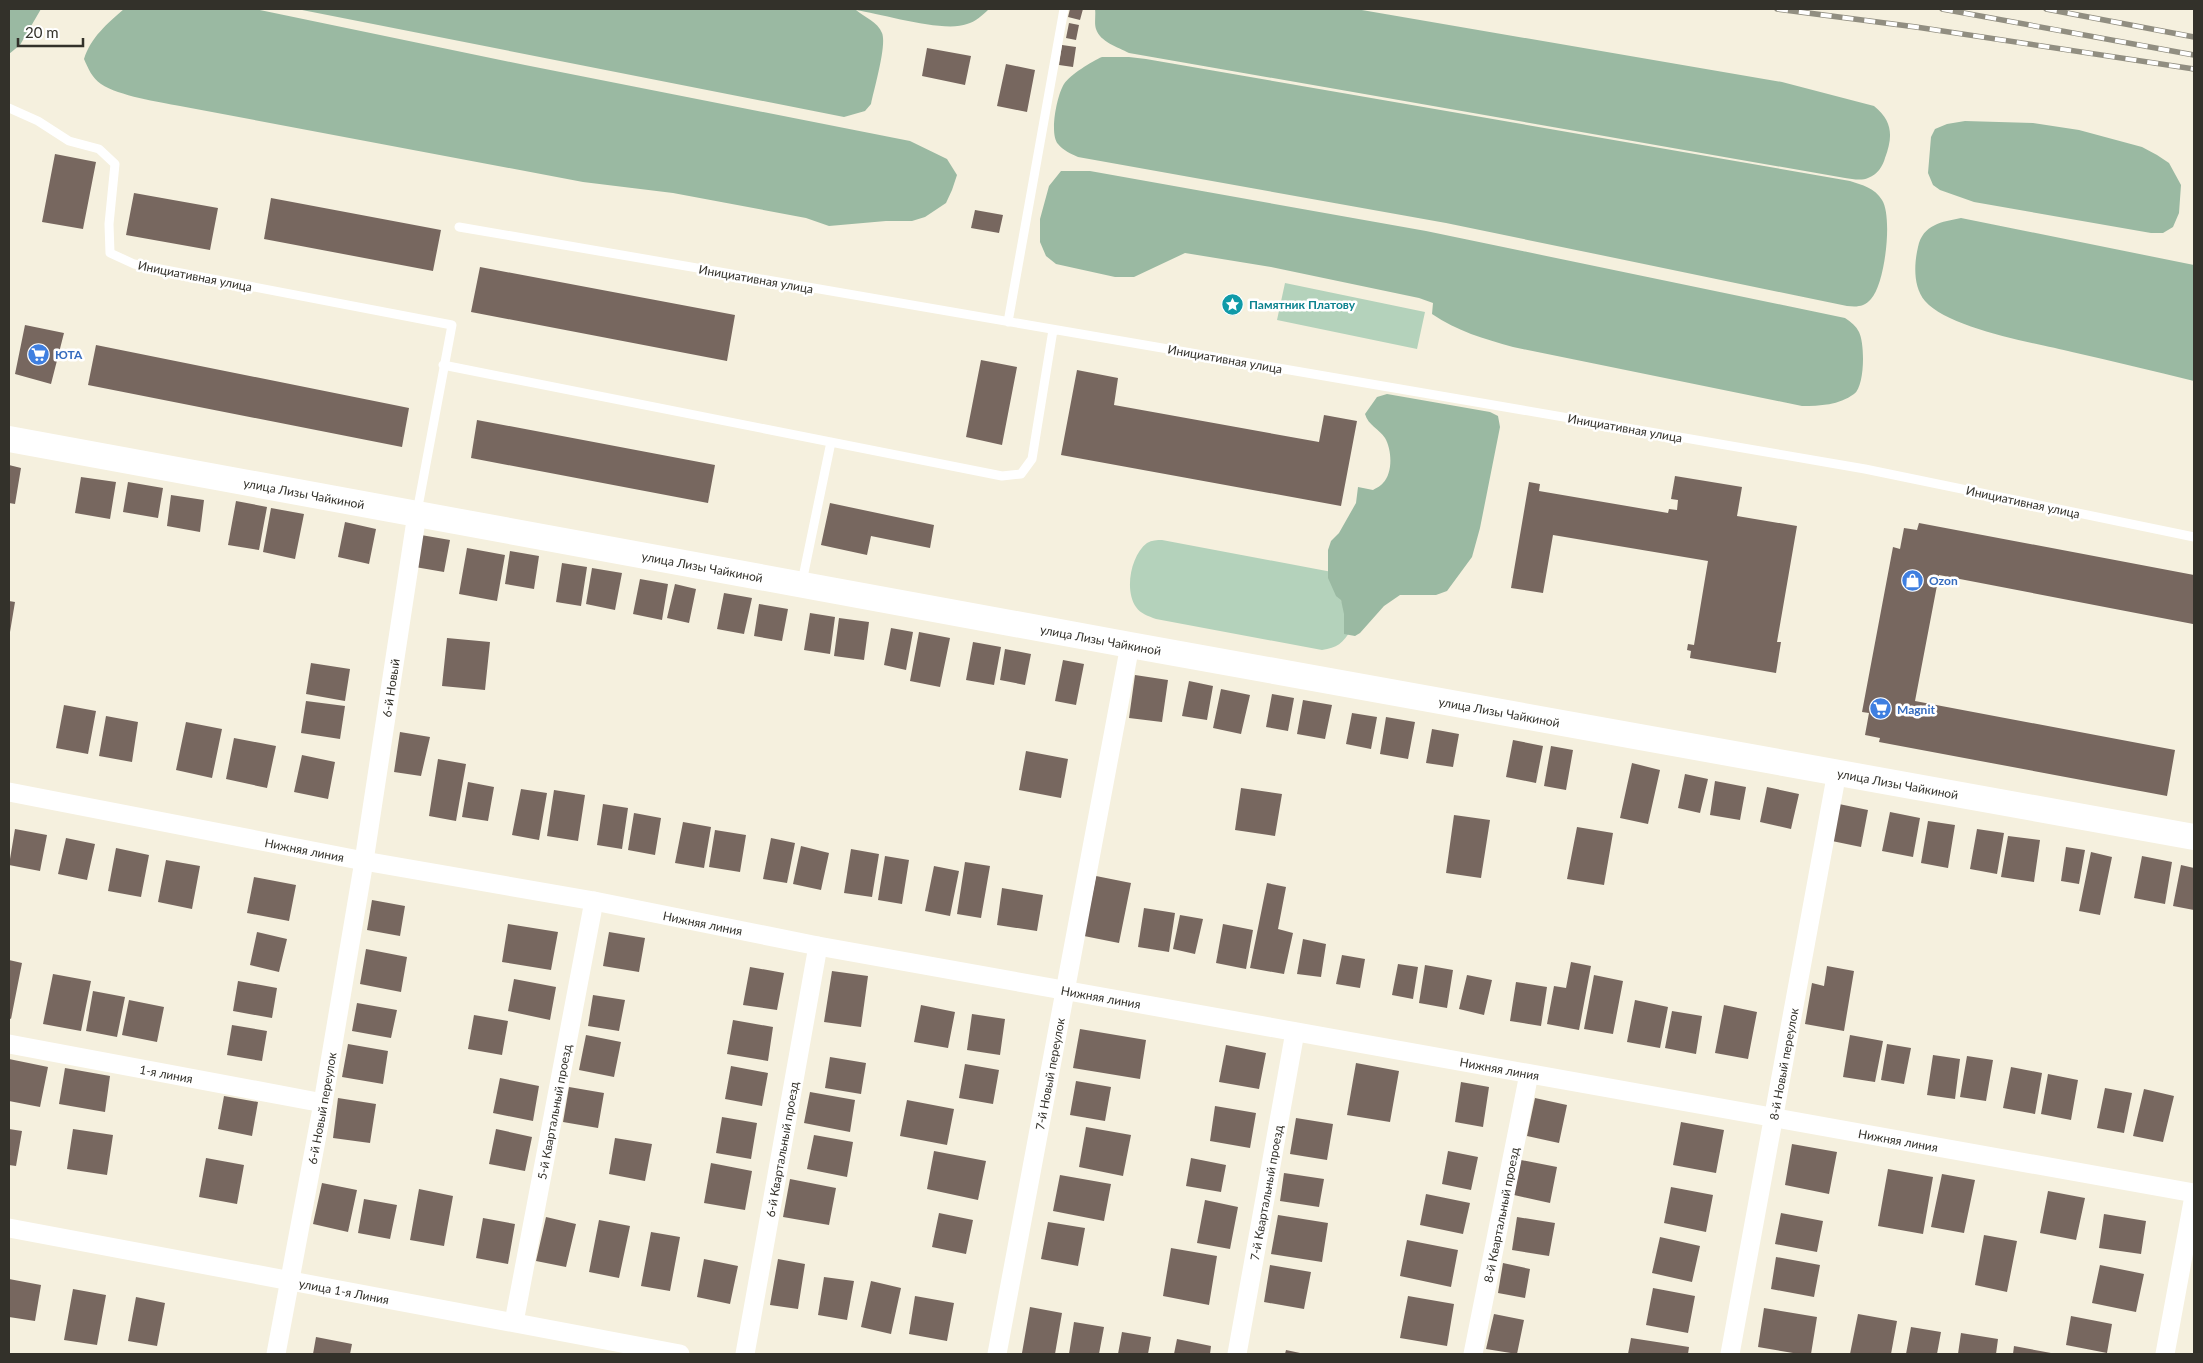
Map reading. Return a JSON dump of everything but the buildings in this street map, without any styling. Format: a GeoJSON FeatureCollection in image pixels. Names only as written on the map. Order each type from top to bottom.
{"type":"FeatureCollection","features":[{"type":"Feature","properties":{"kind":"main road","name":"улица Лизы Чайкиной"},"geometry":{"type":"LineString","coordinates":[[9,440],[1130,646],[2194,837]]}},
{"type":"Feature","properties":{"kind":"street","name":"6-й Новый"},"geometry":{"type":"LineString","coordinates":[[364,861],[417,514]]}},
{"type":"Feature","properties":{"kind":"street","name":"7-й Новый переулок"},"geometry":{"type":"LineString","coordinates":[[997,1354],[1130,646]]}},
{"type":"Feature","properties":{"kind":"street","name":"8-й Новый переулок"},"geometry":{"type":"LineString","coordinates":[[1730,1354],[1837,772]]}},
{"type":"Feature","properties":{"kind":"street","name":"Нижняя линия"},"geometry":{"type":"LineString","coordinates":[[9,792],[364,861],[594,901],[818,946],[2194,1195]]}},
{"type":"Feature","properties":{"kind":"street","name":"6-й Новый переулок"},"geometry":{"type":"LineString","coordinates":[[276,1354],[323,1103],[364,861]]}},
{"type":"Feature","properties":{"kind":"street","name":"5-й Квартальный проезд"},"geometry":{"type":"LineString","coordinates":[[514,1322],[594,901]]}},
{"type":"Feature","properties":{"kind":"street","name":"6-й Квартальный проезд"},"geometry":{"type":"LineString","coordinates":[[745,1354],[818,946]]}},
{"type":"Feature","properties":{"kind":"street","name":"7-й Квартальный проезд"},"geometry":{"type":"LineString","coordinates":[[1237,1354],[1295,1032]]}},
{"type":"Feature","properties":{"kind":"street","name":"1-я линия"},"geometry":{"type":"LineString","coordinates":[[9,1044],[323,1103]]}},
{"type":"Feature","properties":{"kind":"street","name":"8-й Квартальный проезд"},"geometry":{"type":"LineString","coordinates":[[1473,1354],[1529,1074]]}},
{"type":"Feature","properties":{"kind":"street"},"geometry":{"type":"LineString","coordinates":[[2165,1354],[2194,1195]]}},
{"type":"Feature","properties":{"kind":"street","name":"улица 1-я Линия"},"geometry":{"type":"LineString","coordinates":[[9,1228],[680,1354]]}},
{"type":"Feature","properties":{"kind":"lane"},"geometry":{"type":"LineString","coordinates":[[1008,322],[1064,9]]}},
{"type":"Feature","properties":{"kind":"lane","name":"Инициативная улица"},"geometry":{"type":"LineString","coordinates":[[9,108],[38,121],[69,141],[99,149],[115,164],[108,224],[110,253],[134,264],[452,326],[417,514]]}},
{"type":"Feature","properties":{"kind":"lane","name":"Инициативная улица"},"geometry":{"type":"LineString","coordinates":[[459,227],[1865,469],[2194,537]]}},
{"type":"Feature","properties":{"kind":"lane"},"geometry":{"type":"LineString","coordinates":[[444,365],[1002,476],[1021,474],[1032,459],[1053,330]]}},
{"type":"Feature","properties":{"kind":"lane"},"geometry":{"type":"LineString","coordinates":[[801,585],[831,442]]}},
{"type":"Feature","properties":{"kind":"green space"},"geometry":{"type":"Polygon","coordinates":[[[9,9],[41,9],[20,45],[9,54],[9,9]]]}},
{"type":"Feature","properties":{"kind":"green space"},"geometry":{"type":"Polygon","coordinates":[[[124,9],[255,9],[525,65],[910,141],[947,159],[957,175],[946,203],[925,217],[912,221],[886,221],[829,226],[806,218],[673,193],[583,182],[151,100],[118,92],[101,84],[93,76],[84,59],[95,37],[124,9]]]}},
{"type":"Feature","properties":{"kind":"green space"},"geometry":{"type":"Polygon","coordinates":[[[297,9],[989,9],[973,22],[957,26],[929,25],[856,10],[880,29],[883,47],[871,104],[865,111],[844,117],[297,9]]]}},
{"type":"Feature","properties":{"kind":"green space"},"geometry":{"type":"Polygon","coordinates":[[[1095,9],[1356,9],[1782,82],[1874,106],[1885,117],[1890,130],[1888,150],[1883,164],[1874,175],[1857,180],[1129,53],[1110,44],[1098,34],[1095,27],[1095,9]]]}},
{"type":"Feature","properties":{"kind":"green space"},"geometry":{"type":"Polygon","coordinates":[[[1102,57],[1146,59],[1850,181],[1868,188],[1882,200],[1887,221],[1884,266],[1876,291],[1871,299],[1866,304],[1860,306],[1847,306],[1446,223],[1078,157],[1062,148],[1055,139],[1054,124],[1057,105],[1061,89],[1067,80],[1102,57]]]}},
{"type":"Feature","properties":{"kind":"green space"},"geometry":{"type":"Polygon","coordinates":[[[1965,121],[2033,123],[2079,130],[2142,147],[2169,163],[2181,185],[2179,213],[2173,227],[2163,233],[2151,233],[1974,202],[1940,190],[1933,185],[1928,173],[1931,137],[1935,129],[1947,124],[1965,121]]]}},
{"type":"Feature","properties":{"kind":"green space"},"geometry":{"type":"Polygon","coordinates":[[[1061,171],[1090,171],[1426,231],[1845,318],[1856,328],[1861,338],[1863,364],[1860,383],[1858,390],[1854,394],[1842,401],[1802,406],[1513,347],[1481,338],[1451,325],[1432,314],[1433,303],[1419,298],[1271,267],[1185,253],[1134,277],[1115,277],[1056,264],[1046,256],[1040,242],[1040,219],[1049,186],[1061,171]]]}},
{"type":"Feature","properties":{"kind":"green space"},"geometry":{"type":"Polygon","coordinates":[[[1961,218],[2194,265],[2194,381],[1994,334],[1953,320],[1937,311],[1925,301],[1918,289],[1915,268],[1918,247],[1924,233],[1934,225],[1961,218]]]}},
{"type":"Feature","properties":{"kind":"green space"},"geometry":{"type":"Polygon","coordinates":[[[1285,283],[1425,312],[1417,349],[1277,320],[1285,283]]]}},
{"type":"Feature","properties":{"kind":"green space"},"geometry":{"type":"Polygon","coordinates":[[[1387,394],[1490,412],[1498,416],[1500,427],[1480,528],[1472,557],[1447,591],[1436,595],[1400,595],[1384,606],[1360,633],[1355,636],[1344,634],[1344,614],[1341,600],[1336,596],[1328,578],[1328,550],[1331,541],[1339,533],[1356,503],[1358,487],[1373,490],[1382,484],[1389,473],[1390,455],[1385,438],[1366,418],[1365,414],[1377,397],[1387,394]]]}},
{"type":"Feature","properties":{"kind":"green space"},"geometry":{"type":"Polygon","coordinates":[[[1162,540],[1332,572],[1351,630],[1339,644],[1322,650],[1156,619],[1145,614],[1136,607],[1130,592],[1133,564],[1141,548],[1147,543],[1162,540]]]}},
{"type":"Feature","properties":{"kind":"railway"},"geometry":{"type":"LineString","coordinates":[[1777,9],[1916,27],[2194,69]]}},
{"type":"Feature","properties":{"kind":"railway"},"geometry":{"type":"LineString","coordinates":[[1942,9],[2194,55]]}},
{"type":"Feature","properties":{"kind":"railway"},"geometry":{"type":"LineString","coordinates":[[2046,9],[2194,37]]}},
{"type":"Feature","properties":{"kind":"place","name":"Памятник Платову"},"geometry":{"type":"Point","coordinates":[1233,304]}},
{"type":"Feature","properties":{"kind":"place","name":"ЮТА"},"geometry":{"type":"Point","coordinates":[39,354]}},
{"type":"Feature","properties":{"kind":"place","name":"Ozon"},"geometry":{"type":"Point","coordinates":[1913,580]}},
{"type":"Feature","properties":{"kind":"place","name":"Magnit"},"geometry":{"type":"Point","coordinates":[1881,709]}}]}
